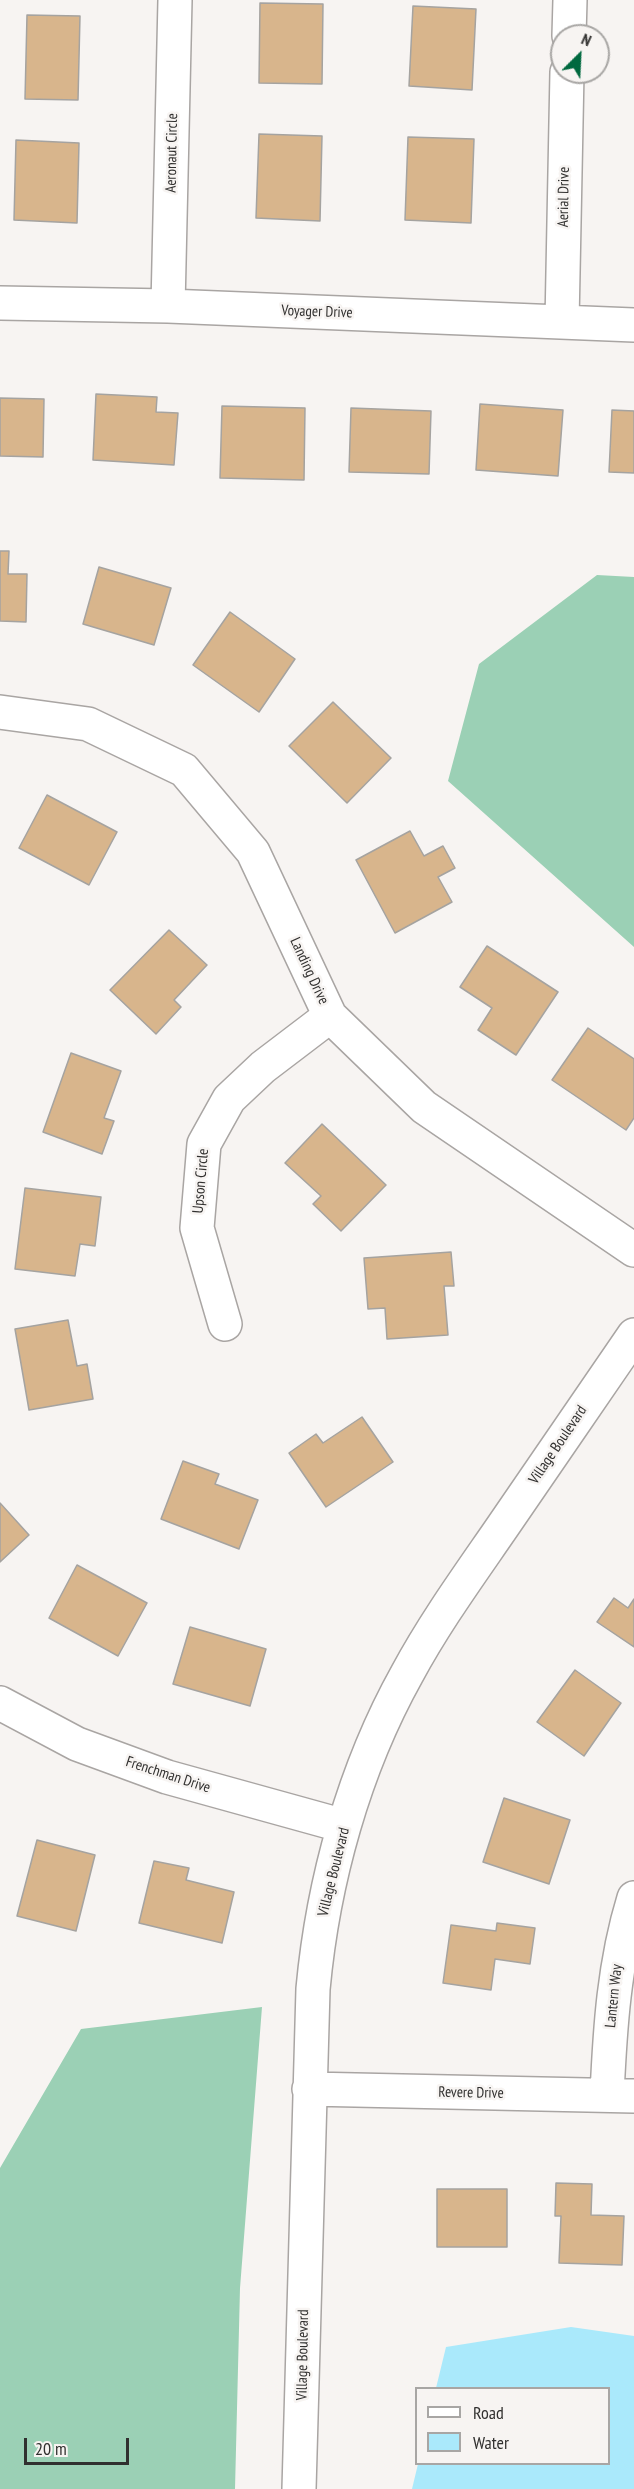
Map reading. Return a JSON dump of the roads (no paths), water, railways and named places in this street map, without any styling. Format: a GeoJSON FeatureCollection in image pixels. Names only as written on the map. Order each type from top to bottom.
{"type":"FeatureCollection","features":[{"type":"Feature","properties":{"kind":"street","name":"Aeronaut Circle"},"geometry":{"type":"LineString","coordinates":[[168,306],[175,0]]}},
{"type":"Feature","properties":{"kind":"street"},"geometry":{"type":"LineString","coordinates":[[569,24],[570,0]]}},
{"type":"Feature","properties":{"kind":"street","name":"Aerial Drive"},"geometry":{"type":"LineString","coordinates":[[562,322],[567,84]]}},
{"type":"Feature","properties":{"kind":"street","name":"Voyager Drive"},"geometry":{"type":"LineString","coordinates":[[0,303],[168,306],[634,325]]}},
{"type":"Feature","properties":{"kind":"street","name":"Landing Drive"},"geometry":{"type":"LineString","coordinates":[[0,712],[87,724],[184,770],[254,852],[330,1016],[424,1107],[634,1250]]}},
{"type":"Feature","properties":{"kind":"street","name":"Upson Circle"},"geometry":{"type":"LineString","coordinates":[[225,1324],[197,1228],[204,1144],[228,1099],[263,1067],[330,1016]]}},
{"type":"Feature","properties":{"kind":"street","name":"Village Boulevard"},"geometry":{"type":"LineString","coordinates":[[300,2489],[309,2089],[316,1958],[344,1826],[368,1759],[406,1674],[461,1587],[634,1335]]}},
{"type":"Feature","properties":{"kind":"street","name":"Frenchman Drive"},"geometry":{"type":"LineString","coordinates":[[0,1703],[77,1744],[167,1777],[344,1826]]}},
{"type":"Feature","properties":{"kind":"street","name":"Lantern Way"},"geometry":{"type":"LineString","coordinates":[[621,2096],[612,2002],[622,1940],[634,1898]]}},
{"type":"Feature","properties":{"kind":"street","name":"Revere Drive"},"geometry":{"type":"LineString","coordinates":[[309,2089],[621,2096]]}},
{"type":"Feature","properties":{"kind":"water"},"geometry":{"type":"Polygon","coordinates":[[[571,2327],[634,2336],[634,2489],[412,2489],[418,2465],[610,2465],[610,2387],[436,2387],[446,2347],[571,2327]]]}}]}
